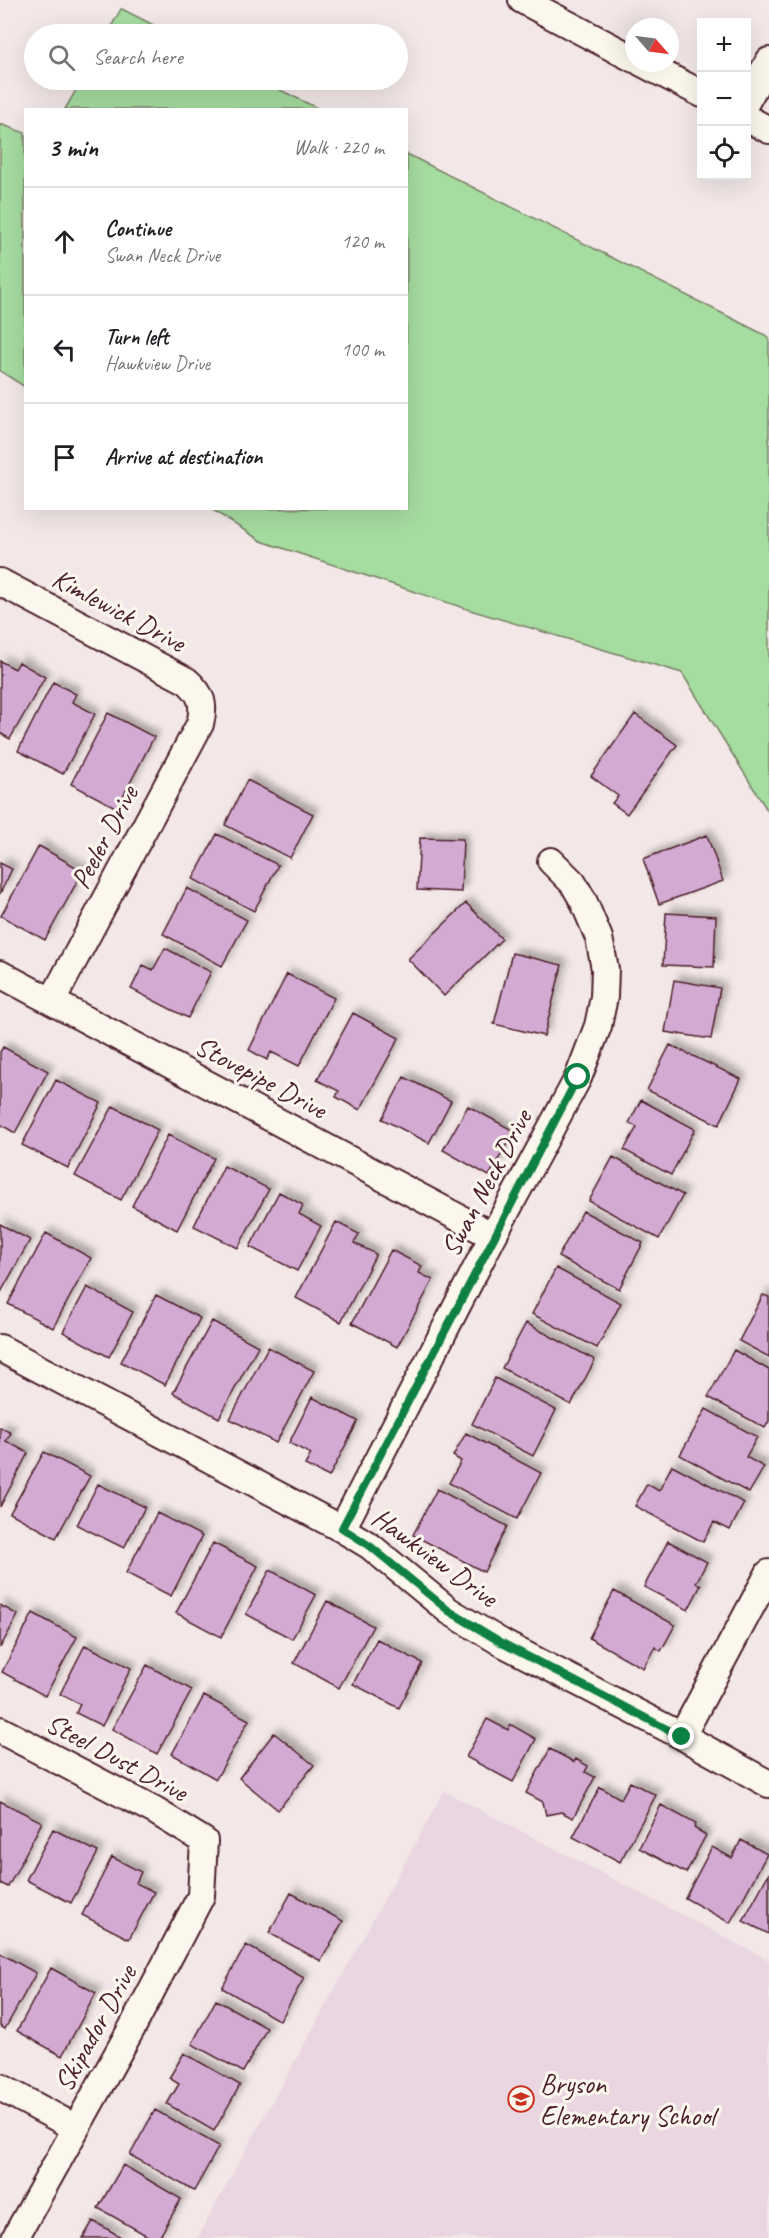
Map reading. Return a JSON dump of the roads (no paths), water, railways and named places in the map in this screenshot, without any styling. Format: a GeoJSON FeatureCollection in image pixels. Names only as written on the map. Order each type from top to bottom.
{"type":"FeatureCollection","features":[{"type":"Feature","properties":{"kind":"street"},"geometry":{"type":"LineString","coordinates":[[522,0],[625,54]]}},
{"type":"Feature","properties":{"kind":"street"},"geometry":{"type":"LineString","coordinates":[[751,94],[769,60]]}},
{"type":"Feature","properties":{"kind":"street"},"geometry":{"type":"LineString","coordinates":[[659,72],[697,91]]}},
{"type":"Feature","properties":{"kind":"street"},"geometry":{"type":"LineString","coordinates":[[751,120],[769,130]]}},
{"type":"Feature","properties":{"kind":"street","name":"Kimlewick Drive"},"geometry":{"type":"LineString","coordinates":[[0,582],[187,681],[197,690],[202,700]]}},
{"type":"Feature","properties":{"kind":"street","name":"Peeler Drive"},"geometry":{"type":"LineString","coordinates":[[52,1001],[200,724],[203,712],[202,700]]}},
{"type":"Feature","properties":{"kind":"street","name":"Swan Neck Drive"},"geometry":{"type":"LineString","coordinates":[[342,1528],[578,1077],[598,1026],[604,996],[605,969],[599,938],[573,883],[551,861]]}},
{"type":"Feature","properties":{"kind":"street","name":"Stovepipe Drive"},"geometry":{"type":"LineString","coordinates":[[0,974],[493,1236]]}},
{"type":"Feature","properties":{"kind":"street","name":"Hawkview Drive"},"geometry":{"type":"LineString","coordinates":[[0,1348],[342,1528],[370,1546],[449,1611],[504,1644],[769,1784]]}},
{"type":"Feature","properties":{"kind":"street"},"geometry":{"type":"LineString","coordinates":[[682,1737],[769,1573]]}},
{"type":"Feature","properties":{"kind":"street","name":"Steel Dust Drive"},"geometry":{"type":"LineString","coordinates":[[0,1730],[155,1811],[204,1841]]}},
{"type":"Feature","properties":{"kind":"street","name":"Skipador Drive"},"geometry":{"type":"LineString","coordinates":[[15,2238],[134,2026],[201,1896],[204,1841]]}},
{"type":"Feature","properties":{"kind":"street"},"geometry":{"type":"LineString","coordinates":[[0,2087],[76,2128]]}},
{"type":"Feature","properties":{"kind":"place","name":"Bryson Elementary School"},"geometry":{"type":"Point","coordinates":[521,2099]}}]}
